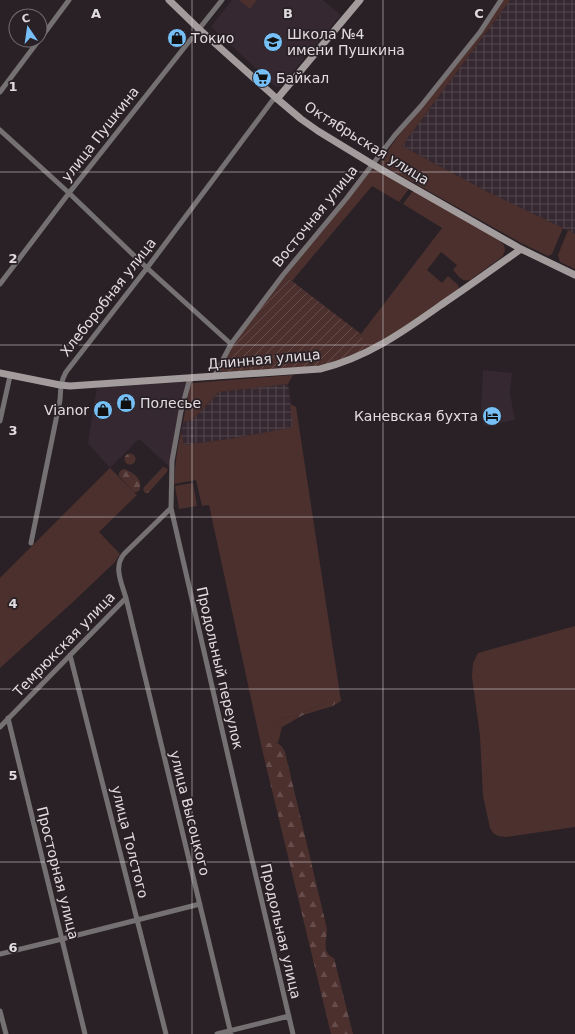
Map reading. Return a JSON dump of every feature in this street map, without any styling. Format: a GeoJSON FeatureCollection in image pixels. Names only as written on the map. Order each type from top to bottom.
{"type":"FeatureCollection","features":[{"type":"Feature","properties":{"kind":"street"},"geometry":{"type":"LineString","coordinates":[[48,28],[69,0]]}},
{"type":"Feature","properties":{"kind":"street","name":"Октябрьская улица"},"geometry":{"type":"LineString","coordinates":[[168,0],[198,29],[310,126],[372,164],[521,249],[575,275]]}},
{"type":"Feature","properties":{"kind":"street","name":"улица Пушкина"},"geometry":{"type":"LineString","coordinates":[[0,284],[69,193],[222,0]]}},
{"type":"Feature","properties":{"kind":"street","name":"Хлеборобная улица"},"geometry":{"type":"LineString","coordinates":[[31,543],[60,400],[60,385],[66,372],[276,98],[360,0]]}},
{"type":"Feature","properties":{"kind":"street","name":"Восточная улица"},"geometry":{"type":"LineString","coordinates":[[214,377],[231,344],[283,275],[480,32],[501,0]]}},
{"type":"Feature","properties":{"kind":"street"},"geometry":{"type":"LineString","coordinates":[[0,92],[33,48]]}},
{"type":"Feature","properties":{"kind":"street"},"geometry":{"type":"LineString","coordinates":[[0,130],[69,193],[147,268],[231,344]]}},
{"type":"Feature","properties":{"kind":"street","name":"Длинная улица"},"geometry":{"type":"LineString","coordinates":[[0,374],[60,385],[84,386],[320,369],[343,363],[385,343],[521,249]]}},
{"type":"Feature","properties":{"kind":"street"},"geometry":{"type":"LineString","coordinates":[[0,421],[10,376]]}},
{"type":"Feature","properties":{"kind":"street"},"geometry":{"type":"LineString","coordinates":[[171,508],[172,461],[181,411],[190,378]]}},
{"type":"Feature","properties":{"kind":"street","name":"Темрюкская улица"},"geometry":{"type":"LineString","coordinates":[[0,727],[126,598],[118,570],[120,560],[124,554],[171,508]]}},
{"type":"Feature","properties":{"kind":"street","name":"Продольный переулок"},"geometry":{"type":"LineString","coordinates":[[171,508],[246,834]]}},
{"type":"Feature","properties":{"kind":"street","name":"улица Высоцкого"},"geometry":{"type":"LineString","coordinates":[[126,598],[231,1032]]}},
{"type":"Feature","properties":{"kind":"street","name":"улица Толстого"},"geometry":{"type":"LineString","coordinates":[[70,655],[166,1034]]}},
{"type":"Feature","properties":{"kind":"street","name":"Просторная улица"},"geometry":{"type":"LineString","coordinates":[[8,718],[85,1034]]}},
{"type":"Feature","properties":{"kind":"street","name":"Продольная улица"},"geometry":{"type":"LineString","coordinates":[[246,834],[293,1034]]}},
{"type":"Feature","properties":{"kind":"street"},"geometry":{"type":"LineString","coordinates":[[0,954],[200,904]]}},
{"type":"Feature","properties":{"kind":"street"},"geometry":{"type":"LineString","coordinates":[[0,1011],[6,1034]]}},
{"type":"Feature","properties":{"kind":"street"},"geometry":{"type":"LineString","coordinates":[[217,1034],[231,1032],[289,1016]]}},
{"type":"Feature","properties":{"kind":"shaded area","name":"Школа №4 имени Пушкина"},"geometry":{"type":"Polygon","coordinates":[[[232,0],[323,0],[341,15],[281,86],[276,87],[211,27],[232,0]]]}},
{"type":"Feature","properties":{"kind":"shaded area"},"geometry":{"type":"Polygon","coordinates":[[[510,0],[575,0],[575,234],[488,192],[402,146],[510,0]]]}},
{"type":"Feature","properties":{"kind":"shaded area"},"geometry":{"type":"Polygon","coordinates":[[[483,370],[512,373],[510,393],[515,420],[484,426],[481,411],[483,370]]]}},
{"type":"Feature","properties":{"kind":"shaded area"},"geometry":{"type":"Polygon","coordinates":[[[187,380],[170,467],[139,439],[110,468],[88,443],[97,387],[187,380]]]}},
{"type":"Feature","properties":{"kind":"shaded area"},"geometry":{"type":"Polygon","coordinates":[[[288,384],[294,427],[235,438],[184,445],[181,432],[183,422],[192,420],[219,392],[288,384]]]}},
{"type":"Feature","properties":{"kind":"green space"},"geometry":{"type":"Polygon","coordinates":[[[239,0],[257,0],[250,9],[239,0]]]}},
{"type":"Feature","properties":{"kind":"green space"},"geometry":{"type":"Polygon","coordinates":[[[503,0],[510,0],[402,146],[488,192],[563,228],[552,254],[548,256],[521,243],[380,163],[398,136],[428,100],[503,0]]]}},
{"type":"Feature","properties":{"kind":"green space"},"geometry":{"type":"Polygon","coordinates":[[[375,169],[408,188],[399,202],[372,186],[292,281],[285,276],[371,170],[375,169]]]}},
{"type":"Feature","properties":{"kind":"green space"},"geometry":{"type":"Polygon","coordinates":[[[415,191],[496,238],[504,245],[505,251],[502,257],[470,280],[462,279],[453,270],[457,265],[441,252],[427,270],[442,283],[448,276],[458,285],[458,290],[387,338],[369,348],[361,334],[442,228],[403,204],[412,192],[415,191]]]}},
{"type":"Feature","properties":{"kind":"green space"},"geometry":{"type":"Polygon","coordinates":[[[568,230],[575,234],[575,269],[560,262],[558,255],[568,230]]]}},
{"type":"Feature","properties":{"kind":"green space"},"geometry":{"type":"Polygon","coordinates":[[[285,276],[361,334],[369,348],[330,365],[221,372],[220,370],[233,343],[285,276]]]}},
{"type":"Feature","properties":{"kind":"green space"},"geometry":{"type":"Polygon","coordinates":[[[293,375],[288,384],[219,392],[192,420],[183,422],[190,385],[193,383],[293,375]]]}},
{"type":"Feature","properties":{"kind":"green space"},"geometry":{"type":"Polygon","coordinates":[[[290,404],[296,407],[341,701],[333,706],[335,704],[331,701],[297,715],[279,719],[278,726],[282,727],[278,743],[269,744],[262,749],[209,505],[202,506],[196,480],[174,484],[175,471],[181,432],[184,445],[235,438],[293,427],[290,404]]]}},
{"type":"Feature","properties":{"kind":"green space"},"geometry":{"type":"Polygon","coordinates":[[[130,453],[134,455],[136,459],[134,463],[130,465],[126,463],[124,459],[126,455],[130,453]]]}},
{"type":"Feature","properties":{"kind":"green space"},"geometry":{"type":"Polygon","coordinates":[[[163,467],[168,470],[166,473],[148,493],[145,493],[143,489],[145,486],[163,467]]]}},
{"type":"Feature","properties":{"kind":"green space"},"geometry":{"type":"Polygon","coordinates":[[[110,468],[137,495],[99,532],[120,554],[115,562],[74,601],[0,668],[0,578],[110,468]]]}},
{"type":"Feature","properties":{"kind":"green space"},"geometry":{"type":"Polygon","coordinates":[[[125,469],[135,475],[139,480],[139,491],[134,492],[119,476],[120,471],[125,469]]]}},
{"type":"Feature","properties":{"kind":"green space"},"geometry":{"type":"Polygon","coordinates":[[[193,483],[197,506],[179,509],[175,486],[193,483]]]}},
{"type":"Feature","properties":{"kind":"green space"},"geometry":{"type":"Polygon","coordinates":[[[575,626],[575,827],[506,837],[498,836],[493,833],[490,828],[483,796],[480,736],[472,677],[473,663],[478,653],[575,626]]]}},
{"type":"Feature","properties":{"kind":"green space"},"geometry":{"type":"Polygon","coordinates":[[[331,701],[335,701],[333,706],[303,715],[282,727],[278,726],[279,719],[297,715],[331,701]]]}},
{"type":"Feature","properties":{"kind":"green space"},"geometry":{"type":"Polygon","coordinates":[[[273,742],[280,745],[285,752],[327,929],[326,949],[327,953],[334,958],[353,1034],[331,1034],[262,749],[267,744],[273,742]]]}},
{"type":"Feature","properties":{"kind":"place","name":"Токио"},"geometry":{"type":"Point","coordinates":[177,38]}},
{"type":"Feature","properties":{"kind":"place","name":"Школа №4 имени Пушкина"},"geometry":{"type":"Point","coordinates":[273,42]}},
{"type":"Feature","properties":{"kind":"place","name":"Байкал"},"geometry":{"type":"Point","coordinates":[262,78]}},
{"type":"Feature","properties":{"kind":"place","name":"Полесье"},"geometry":{"type":"Point","coordinates":[126,403]}},
{"type":"Feature","properties":{"kind":"place","name":"Vianor"},"geometry":{"type":"Point","coordinates":[103,410]}},
{"type":"Feature","properties":{"kind":"place","name":"Каневская бухта"},"geometry":{"type":"Point","coordinates":[492,416]}}]}
